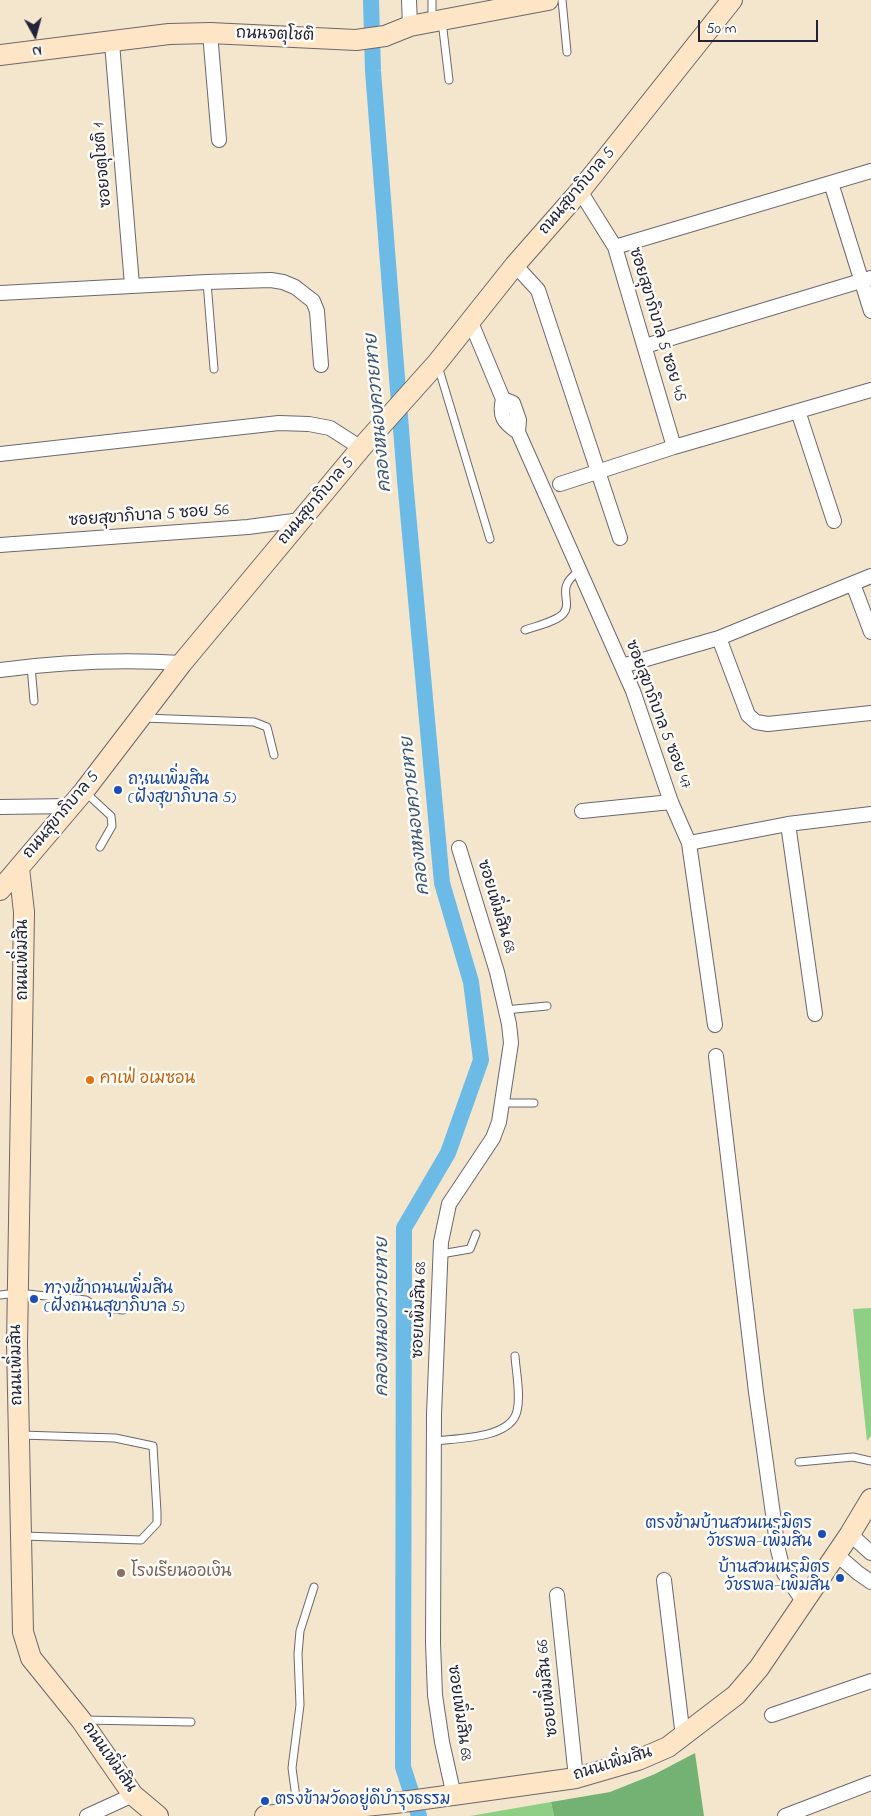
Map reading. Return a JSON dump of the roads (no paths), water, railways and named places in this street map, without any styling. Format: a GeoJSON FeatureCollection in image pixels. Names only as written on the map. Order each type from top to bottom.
{"type":"FeatureCollection","features":[{"type":"Feature","properties":{"kind":"street"},"geometry":{"type":"LineString","coordinates":[[409,0],[410,26]]}},
{"type":"Feature","properties":{"kind":"street","name":"ถนนจตุโชติ"},"geometry":{"type":"LineString","coordinates":[[0,55],[112,43],[169,34],[210,33],[356,40],[385,36],[410,26],[437,22],[470,12],[548,0]]}},
{"type":"Feature","properties":{"kind":"street","name":"ถนนสุขาภิบาล 5"},"geometry":{"type":"LineString","coordinates":[[0,890],[78,799],[182,663],[361,448],[437,363],[515,265],[580,192],[732,0]]}},
{"type":"Feature","properties":{"kind":"street"},"geometry":{"type":"LineString","coordinates":[[210,33],[219,140]]}},
{"type":"Feature","properties":{"kind":"street","name":"ซอยจตุโชติ 1"},"geometry":{"type":"LineString","coordinates":[[112,43],[132,285]]}},
{"type":"Feature","properties":{"kind":"street"},"geometry":{"type":"LineString","coordinates":[[615,247],[871,171]]}},
{"type":"Feature","properties":{"kind":"street"},"geometry":{"type":"LineString","coordinates":[[831,183],[866,280],[871,311]]}},
{"type":"Feature","properties":{"kind":"street","name":"ซอยสุขาภิบาล 5 ซอย 45"},"geometry":{"type":"LineString","coordinates":[[580,192],[615,247],[674,447]]}},
{"type":"Feature","properties":{"kind":"street"},"geometry":{"type":"LineString","coordinates":[[515,265],[538,290],[620,538]]}},
{"type":"Feature","properties":{"kind":"street"},"geometry":{"type":"LineString","coordinates":[[0,293],[132,285],[271,280],[289,285],[306,294],[313,301],[317,311],[322,365]]}},
{"type":"Feature","properties":{"kind":"street"},"geometry":{"type":"LineString","coordinates":[[645,346],[866,280]]}},
{"type":"Feature","properties":{"kind":"street","name":"ซอยสุขาภิบาล 5 ซอย 47"},"geometry":{"type":"LineString","coordinates":[[470,320],[503,399],[501,410],[506,424],[518,432],[578,572],[622,666],[664,775],[671,802],[689,843],[715,1025]]}},
{"type":"Feature","properties":{"kind":"street"},"geometry":{"type":"LineString","coordinates":[[560,484],[598,470],[674,447],[871,390]]}},
{"type":"Feature","properties":{"kind":"street"},"geometry":{"type":"LineString","coordinates":[[798,411],[834,521]]}},
{"type":"Feature","properties":{"kind":"street"},"geometry":{"type":"LineString","coordinates":[[0,454],[279,423],[309,424],[330,428],[361,448]]}},
{"type":"Feature","properties":{"kind":"street","name":"ซอยสุขาภิบาล 5 ซอย 56"},"geometry":{"type":"LineString","coordinates":[[0,545],[248,527],[301,520]]}},
{"type":"Feature","properties":{"kind":"street"},"geometry":{"type":"LineString","coordinates":[[622,666],[719,638],[871,576]]}},
{"type":"Feature","properties":{"kind":"street"},"geometry":{"type":"LineString","coordinates":[[853,584],[871,626]]}},
{"type":"Feature","properties":{"kind":"street"},"geometry":{"type":"LineString","coordinates":[[719,638],[748,715],[756,722],[768,724],[871,713]]}},
{"type":"Feature","properties":{"kind":"street"},"geometry":{"type":"LineString","coordinates":[[0,670],[30,665],[141,660],[182,663]]}},
{"type":"Feature","properties":{"kind":"street"},"geometry":{"type":"LineString","coordinates":[[0,808],[78,799]]}},
{"type":"Feature","properties":{"kind":"street"},"geometry":{"type":"LineString","coordinates":[[582,811],[671,802]]}},
{"type":"Feature","properties":{"kind":"street"},"geometry":{"type":"LineString","coordinates":[[689,843],[788,824],[871,814]]}},
{"type":"Feature","properties":{"kind":"street"},"geometry":{"type":"LineString","coordinates":[[788,824],[815,1014]]}},
{"type":"Feature","properties":{"kind":"street","name":"ซอยเพิ่มสิน 68"},"geometry":{"type":"LineString","coordinates":[[454,1796],[442,1742],[435,1695],[433,1643],[434,1441],[440,1254],[444,1223],[449,1204],[493,1138],[499,1122],[511,1043],[509,1024],[497,972],[459,848]]}},
{"type":"Feature","properties":{"kind":"street","name":"ถนนเพิ่มสิน"},"geometry":{"type":"LineString","coordinates":[[18,868],[24,912],[24,1028],[9,1294],[20,1435],[21,1608],[26,1645],[31,1658],[81,1720],[133,1795],[158,1816]]}},
{"type":"Feature","properties":{"kind":"street"},"geometry":{"type":"LineString","coordinates":[[716,1056],[776,1536],[784,1573],[803,1601]]}},
{"type":"Feature","properties":{"kind":"street","name":"ถนนเพิ่มสิน"},"geometry":{"type":"LineString","coordinates":[[271,1816],[431,1799],[576,1778],[638,1760],[683,1737],[736,1696],[759,1668],[850,1534],[871,1499]]}},
{"type":"Feature","properties":{"kind":"street"},"geometry":{"type":"LineString","coordinates":[[850,1534],[871,1553]]}},
{"type":"Feature","properties":{"kind":"street"},"geometry":{"type":"LineString","coordinates":[[836,1554],[871,1582]]}},
{"type":"Feature","properties":{"kind":"street"},"geometry":{"type":"LineString","coordinates":[[664,1580],[683,1737]]}},
{"type":"Feature","properties":{"kind":"street","name":"ซอยเพิ่มสิน 66"},"geometry":{"type":"LineString","coordinates":[[557,1595],[576,1778]]}},
{"type":"Feature","properties":{"kind":"street"},"geometry":{"type":"LineString","coordinates":[[772,1715],[871,1681]]}},
{"type":"Feature","properties":{"kind":"street"},"geometry":{"type":"LineString","coordinates":[[785,1816],[871,1783]]}},
{"type":"Feature","properties":{"kind":"street"},"geometry":{"type":"LineString","coordinates":[[87,1816],[133,1795]]}},
{"type":"Feature","properties":{"kind":"lane"},"geometry":{"type":"LineString","coordinates":[[432,0],[449,80]]}},
{"type":"Feature","properties":{"kind":"lane"},"geometry":{"type":"LineString","coordinates":[[562,0],[567,52]]}},
{"type":"Feature","properties":{"kind":"lane"},"geometry":{"type":"LineString","coordinates":[[207,282],[214,369]]}},
{"type":"Feature","properties":{"kind":"lane"},"geometry":{"type":"LineString","coordinates":[[437,363],[490,540]]}},
{"type":"Feature","properties":{"kind":"lane"},"geometry":{"type":"LineString","coordinates":[[525,630],[561,616],[566,608],[565,585],[568,579],[578,572]]}},
{"type":"Feature","properties":{"kind":"lane"},"geometry":{"type":"LineString","coordinates":[[30,665],[34,701]]}},
{"type":"Feature","properties":{"kind":"lane"},"geometry":{"type":"LineString","coordinates":[[140,718],[254,722],[267,727],[274,755]]}},
{"type":"Feature","properties":{"kind":"lane"},"geometry":{"type":"LineString","coordinates":[[78,799],[111,816],[112,826],[100,847]]}},
{"type":"Feature","properties":{"kind":"lane"},"geometry":{"type":"LineString","coordinates":[[505,1010],[547,1006]]}},
{"type":"Feature","properties":{"kind":"lane"},"geometry":{"type":"LineString","coordinates":[[502,1103],[534,1103]]}},
{"type":"Feature","properties":{"kind":"lane"},"geometry":{"type":"LineString","coordinates":[[440,1254],[467,1250],[474,1245],[476,1234]]}},
{"type":"Feature","properties":{"kind":"lane"},"geometry":{"type":"LineString","coordinates":[[9,1294],[86,1300],[96,1306],[123,1310]]}},
{"type":"Feature","properties":{"kind":"lane"},"geometry":{"type":"LineString","coordinates":[[434,1441],[493,1433],[506,1428],[515,1418],[518,1409],[515,1356]]}},
{"type":"Feature","properties":{"kind":"lane"},"geometry":{"type":"LineString","coordinates":[[20,1435],[115,1438],[154,1446],[157,1518],[153,1530],[141,1540],[20,1536]]}},
{"type":"Feature","properties":{"kind":"lane"},"geometry":{"type":"LineString","coordinates":[[798,1462],[853,1457],[871,1461]]}},
{"type":"Feature","properties":{"kind":"lane"},"geometry":{"type":"LineString","coordinates":[[298,1812],[292,1768],[300,1705],[298,1654],[300,1631],[314,1587]]}},
{"type":"Feature","properties":{"kind":"lane"},"geometry":{"type":"LineString","coordinates":[[81,1720],[190,1722]]}},
{"type":"Feature","properties":{"kind":"waterway","name":"คลองหนองควายหาย"},"geometry":{"type":"LineString","coordinates":[[371,0],[373,71],[405,480],[442,883],[471,982],[481,1060],[448,1153],[404,1228],[403,1767],[419,1816]]}},
{"type":"Feature","properties":{"kind":"place","name":"ถนนเพิ่มสิน (ฝั่งสุขาภิบาล 5)"},"geometry":{"type":"Point","coordinates":[118,790]}},
{"type":"Feature","properties":{"kind":"place","name":"คาเฟ่ อเมซอน"},"geometry":{"type":"Point","coordinates":[90,1080]}},
{"type":"Feature","properties":{"kind":"place","name":"ทางเข้าถนนเพิ่มสิน (ฝั่งถนนสุขาภิบาล 5)"},"geometry":{"type":"Point","coordinates":[34,1299]}},
{"type":"Feature","properties":{"kind":"place","name":"ตรงข้ามบ้านสวนเนรมิตร วัชรพล-เพิ่มสิน"},"geometry":{"type":"Point","coordinates":[822,1534]}},
{"type":"Feature","properties":{"kind":"place","name":"โรงเรียนออเงิน"},"geometry":{"type":"Point","coordinates":[121,1573]}},
{"type":"Feature","properties":{"kind":"place","name":"บ้านสวนเนรมิตร วัชรพล-เพิ่มสิน"},"geometry":{"type":"Point","coordinates":[840,1578]}},
{"type":"Feature","properties":{"kind":"place","name":"ตรงข้ามวัดอยู่ดีบำรุงธรรม"},"geometry":{"type":"Point","coordinates":[265,1801]}}]}
